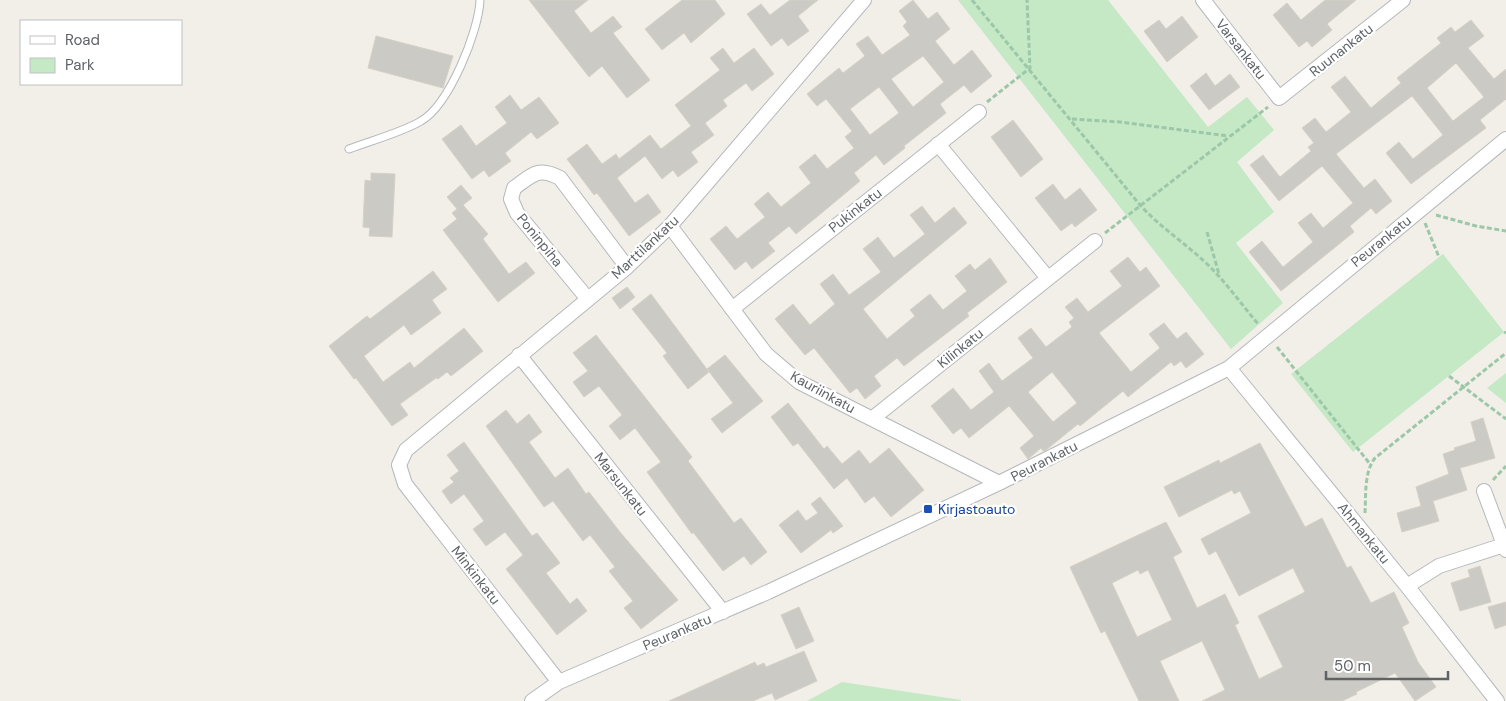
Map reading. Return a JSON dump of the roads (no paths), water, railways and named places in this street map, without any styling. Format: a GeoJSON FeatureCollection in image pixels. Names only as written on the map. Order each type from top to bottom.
{"type":"FeatureCollection","features":[{"type":"Feature","properties":{"kind":"street","name":"Marttilankatu"},"geometry":{"type":"LineString","coordinates":[[399,464],[406,450],[587,298],[627,267],[670,226],[864,0]]}},
{"type":"Feature","properties":{"kind":"street","name":"Varsankatu"},"geometry":{"type":"LineString","coordinates":[[1203,0],[1279,98]]}},
{"type":"Feature","properties":{"kind":"street","name":"Ruunankatu"},"geometry":{"type":"LineString","coordinates":[[1279,98],[1403,0]]}},
{"type":"Feature","properties":{"kind":"street","name":"Pukinkatu"},"geometry":{"type":"LineString","coordinates":[[732,309],[979,112]]}},
{"type":"Feature","properties":{"kind":"street","name":"Peurankatu"},"geometry":{"type":"LineString","coordinates":[[532,701],[559,682],[723,612],[999,483],[1229,368],[1506,139]]}},
{"type":"Feature","properties":{"kind":"street"},"geometry":{"type":"LineString","coordinates":[[938,144],[1047,278]]}},
{"type":"Feature","properties":{"kind":"street","name":"Poninpiha"},"geometry":{"type":"LineString","coordinates":[[587,298],[517,213],[511,199],[514,188],[534,173],[547,171],[560,178],[627,267]]}},
{"type":"Feature","properties":{"kind":"street","name":"Kauriinkatu"},"geometry":{"type":"LineString","coordinates":[[670,226],[766,354],[799,382],[829,399],[873,418],[999,483]]}},
{"type":"Feature","properties":{"kind":"street","name":"Kilinkatu"},"geometry":{"type":"LineString","coordinates":[[873,418],[1094,241]]}},
{"type":"Feature","properties":{"kind":"street","name":"Marsunkatu"},"geometry":{"type":"LineString","coordinates":[[519,356],[723,612]]}},
{"type":"Feature","properties":{"kind":"street","name":"Ahmankatu"},"geometry":{"type":"LineString","coordinates":[[1229,368],[1360,527],[1498,701]]}},
{"type":"Feature","properties":{"kind":"street","name":"Minkinkatu"},"geometry":{"type":"LineString","coordinates":[[399,464],[405,484],[559,682]]}},
{"type":"Feature","properties":{"kind":"street"},"geometry":{"type":"LineString","coordinates":[[1407,586],[1439,566],[1505,548],[1484,490]]}},
{"type":"Feature","properties":{"kind":"lane"},"geometry":{"type":"LineString","coordinates":[[350,149],[422,121],[441,104],[452,85],[479,14],[480,0]]}},
{"type":"Feature","properties":{"kind":"place","name":"Kirjastoauto"},"geometry":{"type":"Point","coordinates":[928,509]}}]}
